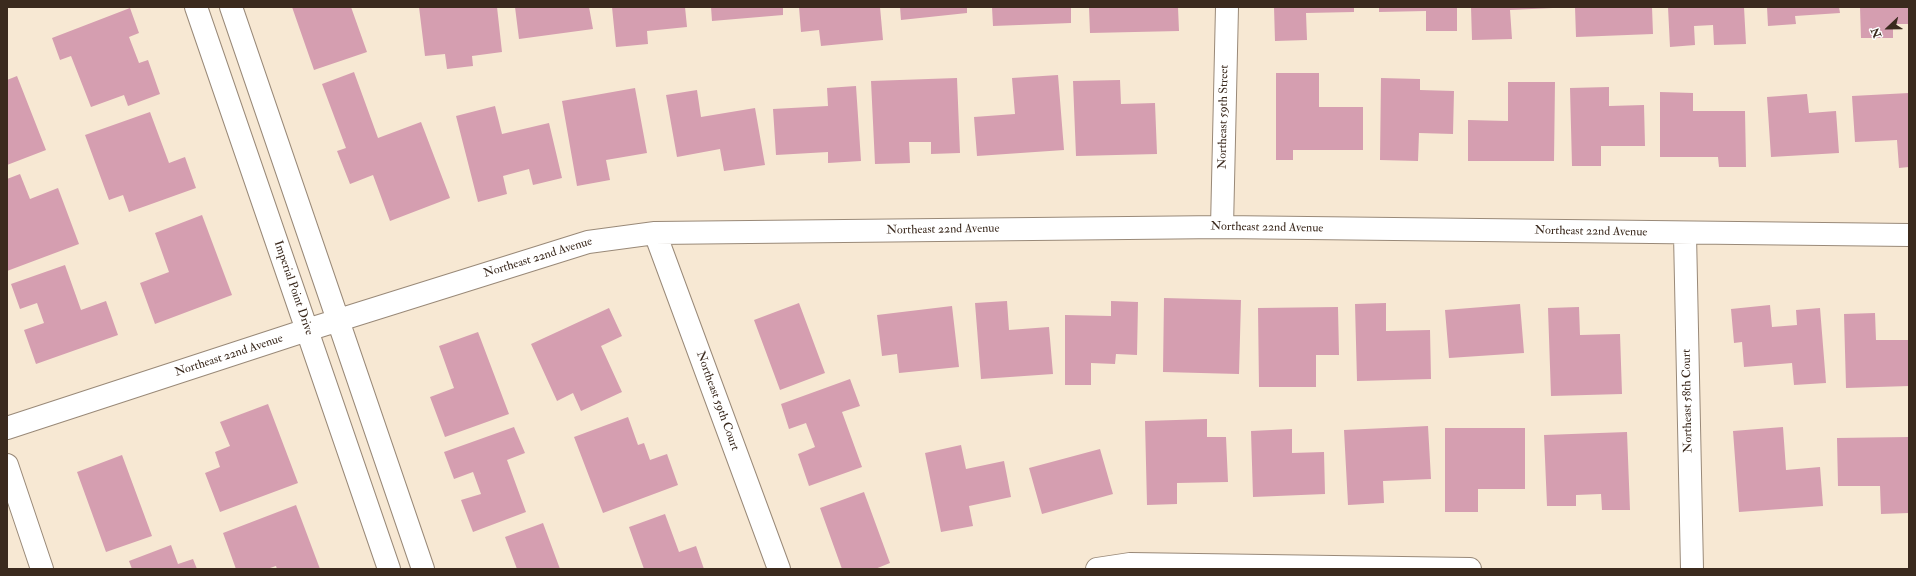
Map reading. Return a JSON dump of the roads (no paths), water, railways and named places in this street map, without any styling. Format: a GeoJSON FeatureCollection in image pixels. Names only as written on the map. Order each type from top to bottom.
{"type":"FeatureCollection","features":[{"type":"Feature","properties":{"kind":"street","name":"Imperial Point Drive"},"geometry":{"type":"LineString","coordinates":[[196,7],[388,569]]}},
{"type":"Feature","properties":{"kind":"street"},"geometry":{"type":"LineString","coordinates":[[231,7],[423,569]]}},
{"type":"Feature","properties":{"kind":"street","name":"Northeast 59th Street"},"geometry":{"type":"LineString","coordinates":[[1222,227],[1226,7]]}},
{"type":"Feature","properties":{"kind":"street","name":"Northeast 22nd Avenue"},"geometry":{"type":"LineString","coordinates":[[7,428],[338,320],[588,242],[655,234],[1222,227],[1685,234],[1909,235]]}},
{"type":"Feature","properties":{"kind":"street","name":"Northeast 59th Court"},"geometry":{"type":"LineString","coordinates":[[655,234],[779,569]]}},
{"type":"Feature","properties":{"kind":"street","name":"Northeast 58th Court"},"geometry":{"type":"LineString","coordinates":[[1685,234],[1692,569]]}},
{"type":"Feature","properties":{"kind":"street"},"geometry":{"type":"LineString","coordinates":[[7,465],[42,569]]}},
{"type":"Feature","properties":{"kind":"street"},"geometry":{"type":"LineString","coordinates":[[1097,569],[1130,564],[1470,569]]}}]}
